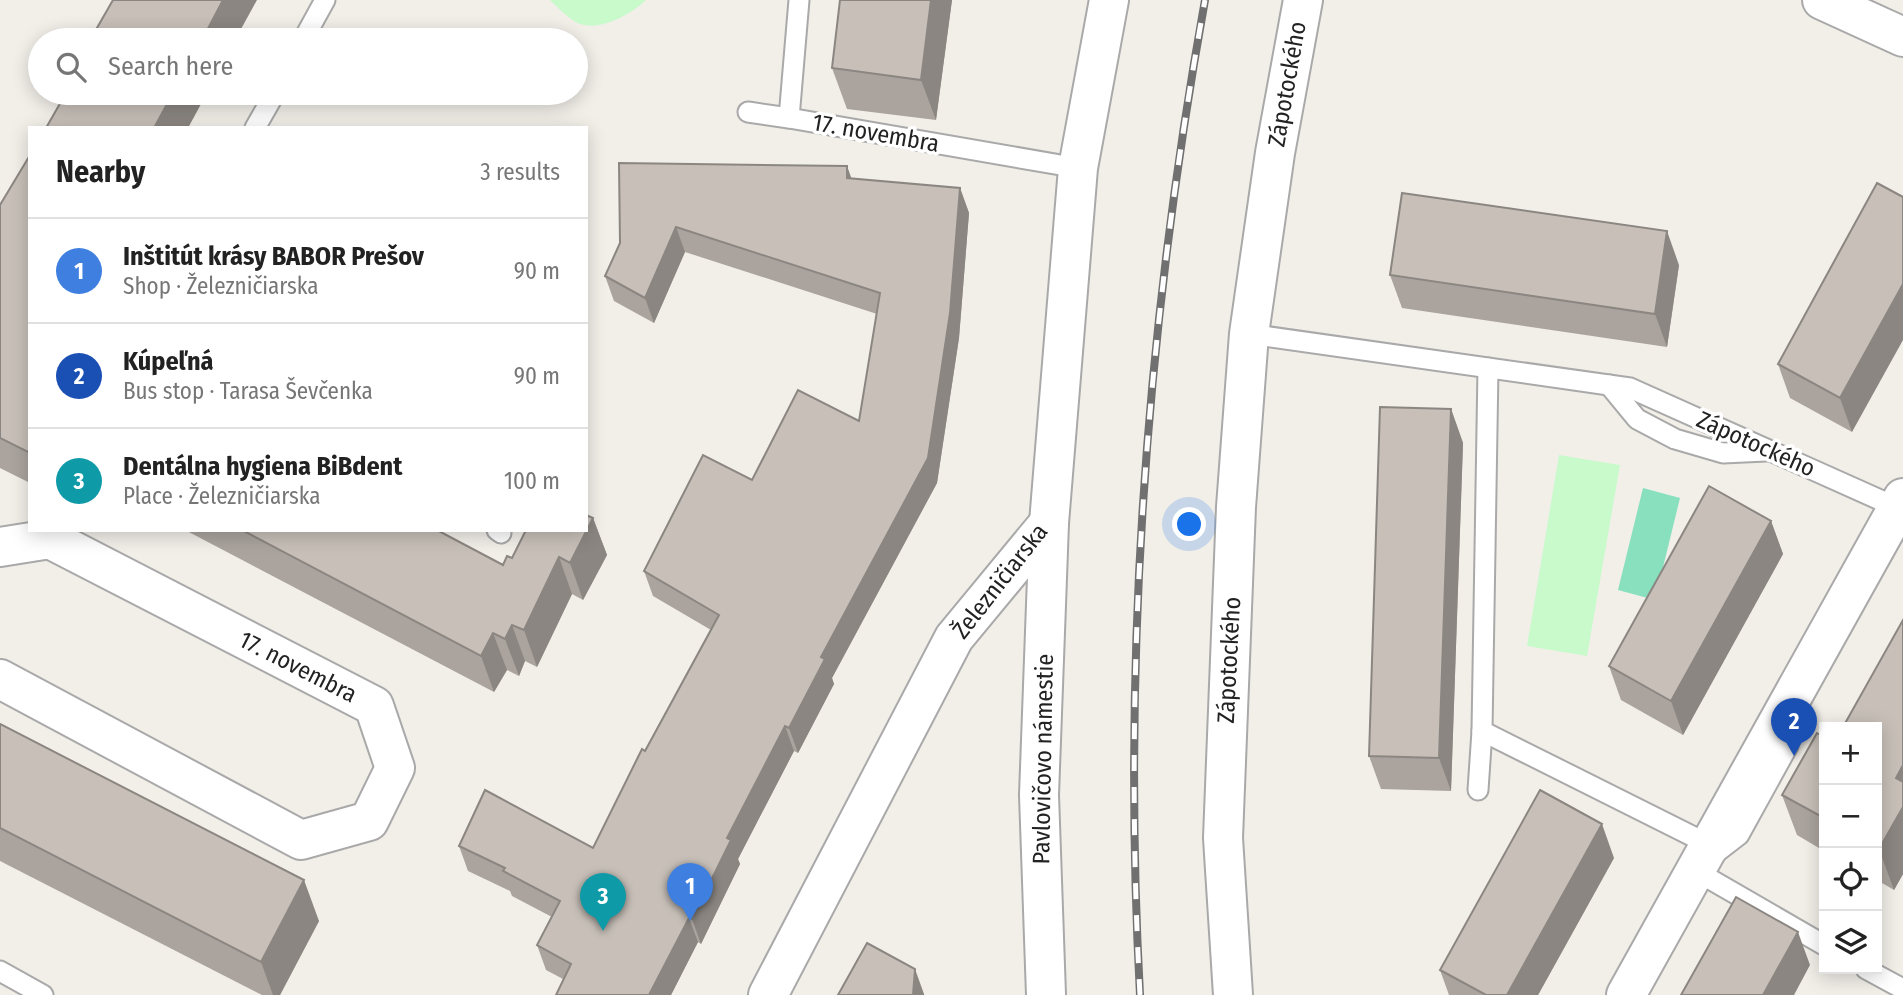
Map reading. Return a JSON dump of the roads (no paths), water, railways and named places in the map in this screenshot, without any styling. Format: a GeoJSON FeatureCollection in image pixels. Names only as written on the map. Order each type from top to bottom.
{"type":"FeatureCollection","features":[{"type":"Feature","properties":{"kind":"street","name":"Železničiarska"},"geometry":{"type":"LineString","coordinates":[[768,995],[954,638],[1049,523],[1078,168],[1109,0]]}},
{"type":"Feature","properties":{"kind":"street","name":"Zápotockého"},"geometry":{"type":"LineString","coordinates":[[1238,992],[1223,838],[1236,507],[1249,334],[1275,153],[1303,0]]}},
{"type":"Feature","properties":{"kind":"street"},"geometry":{"type":"LineString","coordinates":[[1822,0],[1903,37]]}},
{"type":"Feature","properties":{"kind":"street"},"geometry":{"type":"LineString","coordinates":[[1626,995],[1900,503]]}},
{"type":"Feature","properties":{"kind":"street","name":"Pavlovičovo námestie"},"geometry":{"type":"LineString","coordinates":[[1046,995],[1039,795],[1049,523]]}},
{"type":"Feature","properties":{"kind":"street","name":"17. novembra"},"geometry":{"type":"LineString","coordinates":[[0,547],[52,535],[374,706],[396,768],[369,821],[301,840],[0,679]]}},
{"type":"Feature","properties":{"kind":"lane"},"geometry":{"type":"LineString","coordinates":[[310,28],[325,0]]}},
{"type":"Feature","properties":{"kind":"lane","name":"17. novembra"},"geometry":{"type":"LineString","coordinates":[[799,0],[789,118],[1078,168]]}},
{"type":"Feature","properties":{"kind":"lane"},"geometry":{"type":"LineString","coordinates":[[257,126],[268,105]]}},
{"type":"Feature","properties":{"kind":"lane"},"geometry":{"type":"LineString","coordinates":[[748,113],[789,118]]}},
{"type":"Feature","properties":{"kind":"lane","name":"Zápotockého"},"geometry":{"type":"LineString","coordinates":[[1249,334],[1630,388],[1771,451],[1900,503]]}},
{"type":"Feature","properties":{"kind":"lane"},"geometry":{"type":"LineString","coordinates":[[1478,790],[1482,731],[1488,368]]}},
{"type":"Feature","properties":{"kind":"lane"},"geometry":{"type":"LineString","coordinates":[[1609,385],[1637,419],[1675,439],[1723,453],[1771,451]]}},
{"type":"Feature","properties":{"kind":"lane"},"geometry":{"type":"LineString","coordinates":[[1482,731],[1702,860],[1819,942]]}},
{"type":"Feature","properties":{"kind":"lane"},"geometry":{"type":"LineString","coordinates":[[0,971],[43,995]]}},
{"type":"Feature","properties":{"kind":"lane"},"geometry":{"type":"LineString","coordinates":[[1875,974],[1903,989]]}},
{"type":"Feature","properties":{"kind":"railway"},"geometry":{"type":"LineString","coordinates":[[1140,995],[1134,745],[1144,496],[1167,247],[1205,0]]}},
{"type":"Feature","properties":{"kind":"place","name":"Kúpeľná"},"geometry":{"type":"Point","coordinates":[1794,756]}},
{"type":"Feature","properties":{"kind":"place","name":"Inštitút krásy BABOR Prešov"},"geometry":{"type":"Point","coordinates":[690,921]}},
{"type":"Feature","properties":{"kind":"place","name":"Dentálna hygiena BiBdent"},"geometry":{"type":"Point","coordinates":[603,931]}}]}
